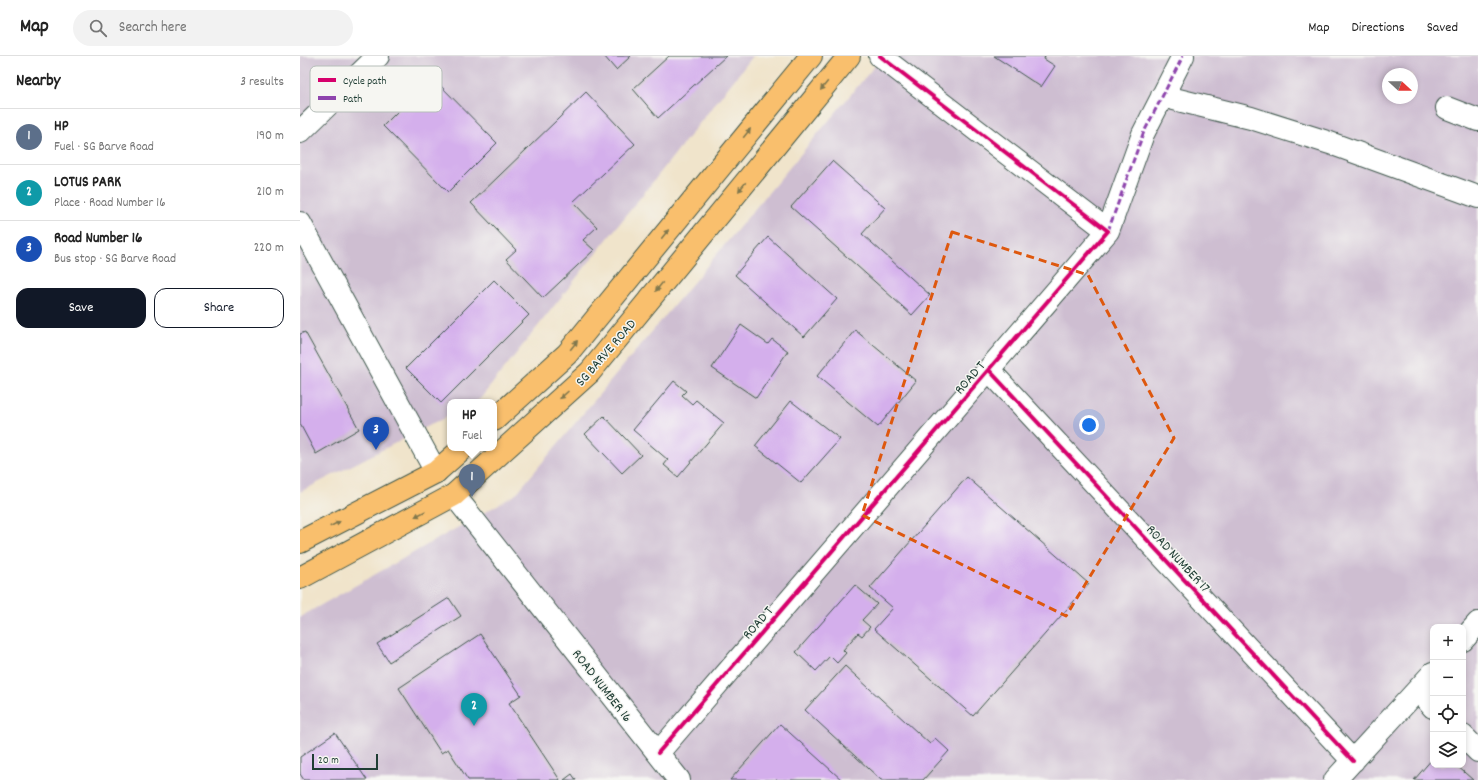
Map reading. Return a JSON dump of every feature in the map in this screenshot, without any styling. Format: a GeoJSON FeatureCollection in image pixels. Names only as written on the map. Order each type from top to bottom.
{"type":"FeatureCollection","features":[{"type":"Feature","properties":{"kind":"main road","name":"SG BARVE ROAD"},"geometry":{"type":"LineString","coordinates":[[497,417],[567,354],[810,56]]}},
{"type":"Feature","properties":{"kind":"main road","name":"SG BARVE ROAD"},"geometry":{"type":"LineString","coordinates":[[300,578],[454,495],[590,372],[849,56]]}},
{"type":"Feature","properties":{"kind":"main road"},"geometry":{"type":"LineString","coordinates":[[300,542],[436,472],[460,451]]}},
{"type":"Feature","properties":{"kind":"street"},"geometry":{"type":"LineString","coordinates":[[368,66],[378,56]]}},
{"type":"Feature","properties":{"kind":"street"},"geometry":{"type":"LineString","coordinates":[[880,56],[1108,231],[1143,134],[1183,56]]}},
{"type":"Feature","properties":{"kind":"street"},"geometry":{"type":"LineString","coordinates":[[1162,96],[1251,118],[1330,143],[1478,197]]}},
{"type":"Feature","properties":{"kind":"street"},"geometry":{"type":"LineString","coordinates":[[1447,108],[1478,120]]}},
{"type":"Feature","properties":{"kind":"street"},"geometry":{"type":"LineString","coordinates":[[300,132],[321,112]]}},
{"type":"Feature","properties":{"kind":"street"},"geometry":{"type":"LineString","coordinates":[[300,223],[436,472]]}},
{"type":"Feature","properties":{"kind":"street","name":"ROAD T"},"geometry":{"type":"LineString","coordinates":[[658,753],[1108,231]]}},
{"type":"Feature","properties":{"kind":"street","name":"ROAD NUMBER 17"},"geometry":{"type":"LineString","coordinates":[[989,370],[1353,761]]}},
{"type":"Feature","properties":{"kind":"street","name":"ROAD NUMBER 16"},"geometry":{"type":"LineString","coordinates":[[454,495],[679,780]]}},
{"type":"Feature","properties":{"kind":"street"},"geometry":{"type":"LineString","coordinates":[[1466,637],[1478,623]]}},
{"type":"Feature","properties":{"kind":"street"},"geometry":{"type":"LineString","coordinates":[[1335,780],[1430,676]]}},
{"type":"Feature","properties":{"kind":"street"},"geometry":{"type":"LineString","coordinates":[[1418,690],[1430,704]]}},
{"type":"Feature","properties":{"kind":"street"},"geometry":{"type":"LineString","coordinates":[[1466,739],[1478,751]]}},
{"type":"Feature","properties":{"kind":"highlighted area"},"geometry":{"type":"Polygon","coordinates":[[[952,232],[1088,275],[1174,438],[1066,616],[862,515],[952,232]]]}},
{"type":"Feature","properties":{"kind":"shaded area"},"geometry":{"type":"Polygon","coordinates":[[[300,56],[753,56],[480,399],[447,399],[447,417],[300,492],[300,56]]]}},
{"type":"Feature","properties":{"kind":"shaded area"},"geometry":{"type":"Polygon","coordinates":[[[883,56],[1478,56],[1478,780],[300,780],[300,617],[515,495],[883,56]]]}},
{"type":"Feature","properties":{"kind":"building"},"geometry":{"type":"Polygon","coordinates":[[[604,56],[631,56],[616,70],[604,56]]]}},
{"type":"Feature","properties":{"kind":"building"},"geometry":{"type":"Polygon","coordinates":[[[669,56],[726,56],[658,118],[633,89],[669,56]]]}},
{"type":"Feature","properties":{"kind":"building"},"geometry":{"type":"Polygon","coordinates":[[[994,56],[1045,56],[1044,59],[1055,66],[1041,87],[994,56]]]}},
{"type":"Feature","properties":{"kind":"building"},"geometry":{"type":"Polygon","coordinates":[[[442,87],[497,143],[448,192],[383,126],[397,112],[442,112],[442,87]]]}},
{"type":"Feature","properties":{"kind":"building"},"geometry":{"type":"Polygon","coordinates":[[[586,92],[635,144],[573,202],[597,227],[583,240],[594,250],[543,298],[506,259],[516,250],[471,203],[586,92]]]}},
{"type":"Feature","properties":{"kind":"building"},"geometry":{"type":"Polygon","coordinates":[[[832,161],[885,208],[862,234],[930,295],[912,315],[791,207],[832,161]]]}},
{"type":"Feature","properties":{"kind":"building"},"geometry":{"type":"Polygon","coordinates":[[[768,237],[837,299],[804,337],[735,275],[768,237]]]}},
{"type":"Feature","properties":{"kind":"building"},"geometry":{"type":"Polygon","coordinates":[[[494,280],[529,315],[441,403],[406,368],[494,280]]]}},
{"type":"Feature","properties":{"kind":"building"},"geometry":{"type":"Polygon","coordinates":[[[741,325],[768,344],[772,339],[788,351],[756,398],[712,368],[741,325]]]}},
{"type":"Feature","properties":{"kind":"building"},"geometry":{"type":"Polygon","coordinates":[[[855,330],[916,381],[878,427],[817,376],[855,330]]]}},
{"type":"Feature","properties":{"kind":"building"},"geometry":{"type":"Polygon","coordinates":[[[305,332],[359,429],[316,454],[300,424],[300,334],[305,332]]]}},
{"type":"Feature","properties":{"kind":"building"},"geometry":{"type":"Polygon","coordinates":[[[674,381],[686,391],[682,395],[692,404],[696,400],[724,423],[678,477],[664,465],[668,460],[633,430],[674,381]]]}},
{"type":"Feature","properties":{"kind":"building"},"geometry":{"type":"Polygon","coordinates":[[[791,401],[840,439],[801,483],[755,446],[791,401]]]}},
{"type":"Feature","properties":{"kind":"building"},"geometry":{"type":"Polygon","coordinates":[[[604,416],[641,455],[622,473],[585,434],[604,416]]]}},
{"type":"Feature","properties":{"kind":"building"},"geometry":{"type":"Polygon","coordinates":[[[967,477],[1089,584],[973,716],[874,629],[893,608],[870,588],[967,477]]]}},
{"type":"Feature","properties":{"kind":"building"},"geometry":{"type":"Polygon","coordinates":[[[855,585],[877,604],[862,620],[870,627],[862,636],[858,633],[843,650],[846,653],[837,663],[830,656],[816,671],[796,652],[855,585]]]}},
{"type":"Feature","properties":{"kind":"building"},"geometry":{"type":"Polygon","coordinates":[[[449,598],[461,616],[389,662],[377,644],[449,598]]]}},
{"type":"Feature","properties":{"kind":"building"},"geometry":{"type":"Polygon","coordinates":[[[480,634],[521,695],[509,703],[560,780],[468,780],[448,749],[441,753],[399,688],[480,634]]]}},
{"type":"Feature","properties":{"kind":"building"},"geometry":{"type":"Polygon","coordinates":[[[845,666],[930,744],[935,738],[949,751],[923,780],[881,780],[805,710],[845,666]]]}},
{"type":"Feature","properties":{"kind":"building"},"geometry":{"type":"Polygon","coordinates":[[[780,724],[842,780],[730,780],[780,724]]]}},
{"type":"Feature","properties":{"kind":"building"},"geometry":{"type":"Polygon","coordinates":[[[335,733],[367,780],[304,780],[300,774],[300,757],[335,733]]]}},
{"type":"Feature","properties":{"kind":"building"},"geometry":{"type":"Polygon","coordinates":[[[1430,761],[1430,768],[1459,768],[1473,780],[1414,780],[1430,761]]]}},
{"type":"Feature","properties":{"kind":"building"},"geometry":{"type":"Polygon","coordinates":[[[572,774],[576,780],[564,780],[572,774]]]}},
{"type":"Feature","properties":{"kind":"marked path"},"geometry":{"type":"LineString","coordinates":[[1108,231],[1143,134],[1183,56]]}},
{"type":"Feature","properties":{"kind":"cycle path"},"geometry":{"type":"LineString","coordinates":[[658,753],[1108,231],[880,56]]}},
{"type":"Feature","properties":{"kind":"cycle path"},"geometry":{"type":"LineString","coordinates":[[989,370],[1353,761]]}},
{"type":"Feature","properties":{"kind":"place","name":"Road Number 16"},"geometry":{"type":"Point","coordinates":[376,450]}},
{"type":"Feature","properties":{"kind":"place","name":"HP"},"geometry":{"type":"Point","coordinates":[472,497]}},
{"type":"Feature","properties":{"kind":"place","name":"LOTUS PARK"},"geometry":{"type":"Point","coordinates":[474,726]}}]}
